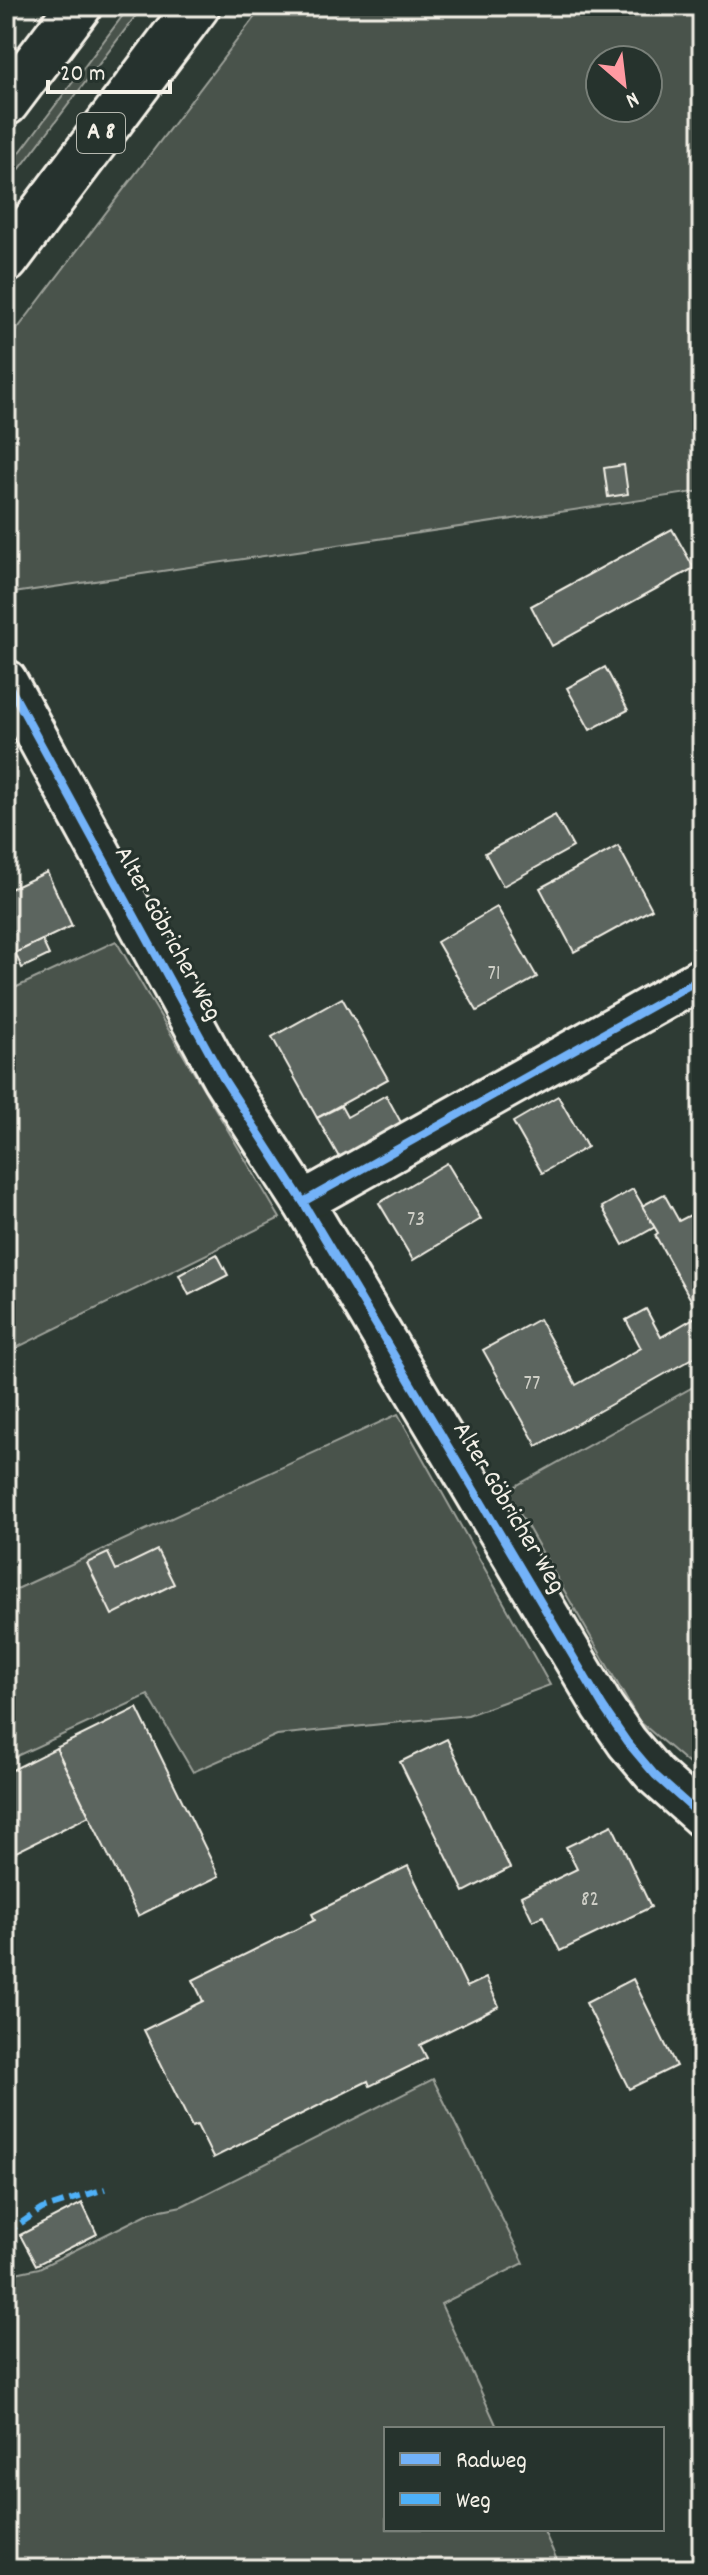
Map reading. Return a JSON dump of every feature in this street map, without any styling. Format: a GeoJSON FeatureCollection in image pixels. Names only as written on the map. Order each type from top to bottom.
{"type":"FeatureCollection","features":[{"type":"Feature","properties":{"kind":"highway"},"geometry":{"type":"LineString","coordinates":[[6,103],[79,6]]}},
{"type":"Feature","properties":{"kind":"highway","name":"A 8"},"geometry":{"type":"LineString","coordinates":[[6,260],[197,6]]}},
{"type":"Feature","properties":{"kind":"street","name":"Alter Göbricher Weg"},"geometry":{"type":"LineString","coordinates":[[6,680],[223,1078],[303,1202],[619,1730],[655,1775],[702,1817]]}},
{"type":"Feature","properties":{"kind":"street"},"geometry":{"type":"LineString","coordinates":[[303,1202],[702,978]]}},
{"type":"Feature","properties":{"kind":"shaded area"},"geometry":{"type":"Polygon","coordinates":[[[130,6],[143,6],[6,187],[6,171],[130,6]]]}},
{"type":"Feature","properties":{"kind":"shaded area"},"geometry":{"type":"Polygon","coordinates":[[[263,6],[702,6],[702,491],[6,596],[6,344],[263,6]]]}},
{"type":"Feature","properties":{"kind":"shaded area"},"geometry":{"type":"Polygon","coordinates":[[[116,941],[280,1218],[6,1353],[6,992],[116,941]]]}},
{"type":"Feature","properties":{"kind":"shaded area"},"geometry":{"type":"Polygon","coordinates":[[[702,1382],[702,1775],[639,1721],[507,1491],[702,1382]]]}},
{"type":"Feature","properties":{"kind":"shaded area"},"geometry":{"type":"Polygon","coordinates":[[[398,1414],[550,1685],[468,1715],[277,1735],[193,1772],[148,1695],[6,1761],[6,1594],[398,1414]]]}},
{"type":"Feature","properties":{"kind":"shaded area"},"geometry":{"type":"Polygon","coordinates":[[[433,2079],[524,2263],[441,2304],[497,2427],[384,2427],[384,2531],[544,2531],[561,2569],[6,2569],[6,2275],[39,2268],[151,2212],[182,2206],[433,2079]]]}},
{"type":"Feature","properties":{"kind":"building"},"geometry":{"type":"Polygon","coordinates":[[[624,465],[628,494],[608,497],[604,468],[624,465]]]}},
{"type":"Feature","properties":{"kind":"building"},"geometry":{"type":"Polygon","coordinates":[[[672,529],[694,568],[552,646],[531,606],[672,529]]]}},
{"type":"Feature","properties":{"kind":"building"},"geometry":{"type":"Polygon","coordinates":[[[605,667],[628,710],[590,730],[567,688],[605,667]]]}},
{"type":"Feature","properties":{"kind":"building"},"geometry":{"type":"Polygon","coordinates":[[[555,815],[573,847],[503,886],[485,853],[555,815]]]}},
{"type":"Feature","properties":{"kind":"building"},"geometry":{"type":"Polygon","coordinates":[[[618,846],[652,909],[574,952],[540,888],[618,846]]]}},
{"type":"Feature","properties":{"kind":"building"},"geometry":{"type":"Polygon","coordinates":[[[47,872],[72,926],[15,953],[6,935],[6,891],[47,872]]]}},
{"type":"Feature","properties":{"kind":"building"},"geometry":{"type":"Polygon","coordinates":[[[497,907],[537,977],[477,1011],[437,942],[497,907]]]}},
{"type":"Feature","properties":{"kind":"building"},"geometry":{"type":"Polygon","coordinates":[[[42,940],[49,955],[22,968],[15,953],[42,940]]]}},
{"type":"Feature","properties":{"kind":"building"},"geometry":{"type":"Polygon","coordinates":[[[342,998],[388,1079],[317,1118],[272,1037],[342,998]]]}},
{"type":"Feature","properties":{"kind":"building"},"geometry":{"type":"Polygon","coordinates":[[[386,1095],[403,1126],[341,1161],[317,1118],[341,1106],[347,1117],[386,1095]]]}},
{"type":"Feature","properties":{"kind":"building"},"geometry":{"type":"Polygon","coordinates":[[[558,1096],[587,1147],[542,1173],[513,1122],[558,1096]]]}},
{"type":"Feature","properties":{"kind":"building"},"geometry":{"type":"Polygon","coordinates":[[[447,1163],[481,1219],[413,1260],[379,1203],[447,1163]]]}},
{"type":"Feature","properties":{"kind":"building"},"geometry":{"type":"Polygon","coordinates":[[[633,1189],[655,1227],[623,1245],[602,1207],[633,1189]]]}},
{"type":"Feature","properties":{"kind":"building"},"geometry":{"type":"Polygon","coordinates":[[[664,1194],[679,1221],[702,1209],[701,1318],[642,1206],[664,1194]]]}},
{"type":"Feature","properties":{"kind":"building"},"geometry":{"type":"Polygon","coordinates":[[[217,1254],[228,1275],[189,1295],[179,1275],[217,1254]]]}},
{"type":"Feature","properties":{"kind":"building"},"geometry":{"type":"Polygon","coordinates":[[[646,1309],[661,1337],[699,1315],[702,1319],[702,1353],[537,1446],[483,1350],[539,1319],[576,1385],[641,1348],[626,1320],[646,1309]]]}},
{"type":"Feature","properties":{"kind":"building"},"geometry":{"type":"Polygon","coordinates":[[[157,1550],[174,1584],[112,1615],[87,1563],[108,1553],[116,1570],[157,1550]]]}},
{"type":"Feature","properties":{"kind":"building"},"geometry":{"type":"Polygon","coordinates":[[[137,1708],[219,1876],[138,1916],[56,1748],[137,1708]]]}},
{"type":"Feature","properties":{"kind":"building"},"geometry":{"type":"Polygon","coordinates":[[[447,1739],[510,1868],[464,1892],[400,1762],[447,1739]]]}},
{"type":"Feature","properties":{"kind":"building"},"geometry":{"type":"Polygon","coordinates":[[[56,1748],[89,1816],[6,1857],[6,1773],[56,1748]]]}},
{"type":"Feature","properties":{"kind":"building"},"geometry":{"type":"Polygon","coordinates":[[[612,1825],[651,1907],[560,1951],[543,1916],[533,1921],[521,1896],[577,1869],[566,1847],[612,1825]]]}},
{"type":"Feature","properties":{"kind":"building"},"geometry":{"type":"Polygon","coordinates":[[[408,1866],[467,1987],[486,1978],[499,2006],[420,2045],[427,2058],[370,2086],[368,2081],[213,2158],[197,2125],[192,2127],[144,2030],[203,2001],[193,1980],[315,1920],[312,1914],[408,1866]]]}},
{"type":"Feature","properties":{"kind":"building"},"geometry":{"type":"Polygon","coordinates":[[[633,1979],[676,2066],[629,2089],[586,2003],[633,1979]]]}},
{"type":"Feature","properties":{"kind":"building"},"geometry":{"type":"Polygon","coordinates":[[[82,2203],[97,2234],[36,2265],[20,2235],[82,2203]]]}},
{"type":"Feature","properties":{"kind":"marked path"},"geometry":{"type":"LineString","coordinates":[[6,2233],[42,2209],[105,2189]]}},
{"type":"Feature","properties":{"kind":"cycle path"},"geometry":{"type":"LineString","coordinates":[[6,680],[223,1078],[303,1202],[603,1707],[655,1775],[702,1817]]}},
{"type":"Feature","properties":{"kind":"cycle path"},"geometry":{"type":"LineString","coordinates":[[303,1202],[702,978]]}}]}
